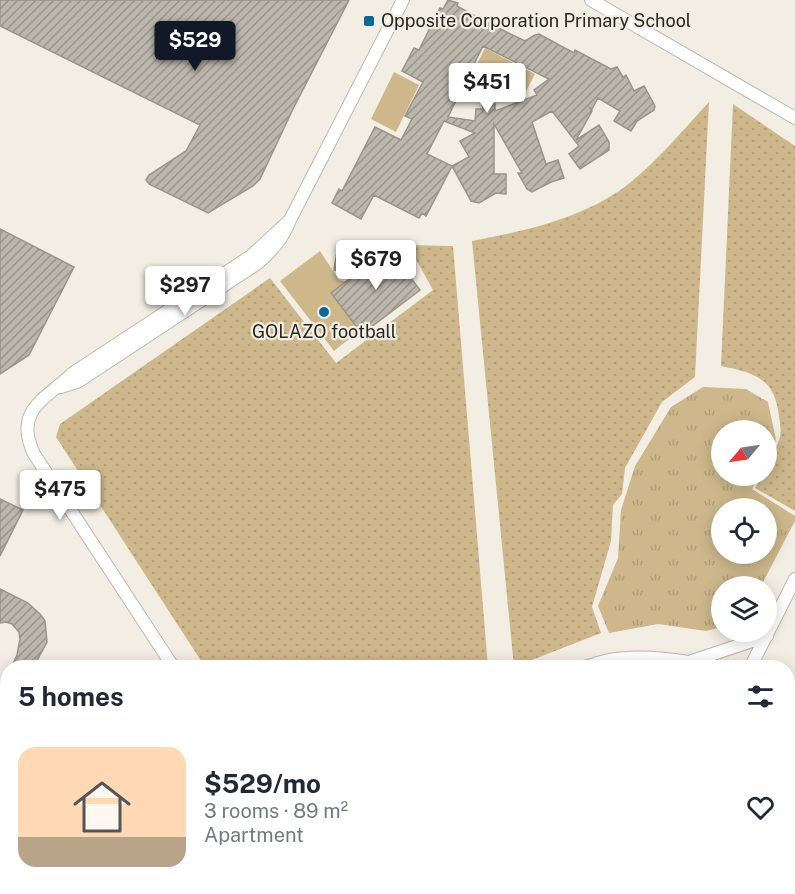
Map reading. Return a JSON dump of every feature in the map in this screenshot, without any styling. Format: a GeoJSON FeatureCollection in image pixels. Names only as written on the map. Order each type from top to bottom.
{"type":"FeatureCollection","features":[{"type":"Feature","properties":{"kind":"street"},"geometry":{"type":"LineString","coordinates":[[169,660],[30,444],[27,422],[38,402],[57,388],[79,381],[258,263],[274,248],[284,236],[290,220],[403,0]]}},
{"type":"Feature","properties":{"kind":"street"},"geometry":{"type":"LineString","coordinates":[[591,0],[795,118]]}},
{"type":"Feature","properties":{"kind":"street"},"geometry":{"type":"LineString","coordinates":[[777,616],[795,579]]}},
{"type":"Feature","properties":{"kind":"street"},"geometry":{"type":"LineString","coordinates":[[694,660],[749,642]]}},
{"type":"Feature","properties":{"kind":"street"},"geometry":{"type":"LineString","coordinates":[[754,660],[764,642]]}},
{"type":"Feature","properties":{"kind":"street"},"geometry":{"type":"LineString","coordinates":[[610,660],[637,658],[673,660]]}},
{"type":"Feature","properties":{"kind":"green space"},"geometry":{"type":"Polygon","coordinates":[[[485,48],[535,74],[522,99],[472,74],[485,48]]]}},
{"type":"Feature","properties":{"kind":"green space"},"geometry":{"type":"Polygon","coordinates":[[[394,72],[419,85],[396,132],[371,119],[394,72]]]}},
{"type":"Feature","properties":{"kind":"green space"},"geometry":{"type":"Polygon","coordinates":[[[709,102],[695,377],[662,402],[625,468],[622,494],[613,505],[611,541],[592,607],[601,633],[532,660],[513,660],[472,241],[556,221],[596,205],[631,182],[672,143],[709,102]]]}},
{"type":"Feature","properties":{"kind":"green space"},"geometry":{"type":"Polygon","coordinates":[[[733,104],[795,146],[795,511],[777,501],[777,498],[772,498],[755,488],[756,486],[777,486],[777,445],[780,429],[777,404],[773,394],[768,386],[753,375],[721,366],[733,104]]]}},
{"type":"Feature","properties":{"kind":"green space"},"geometry":{"type":"Polygon","coordinates":[[[408,245],[453,246],[487,660],[200,660],[56,437],[60,424],[270,278],[336,363],[433,290],[408,245]]]}},
{"type":"Feature","properties":{"kind":"green space","name":"GOLAZO football"},"geometry":{"type":"Polygon","coordinates":[[[320,251],[339,280],[350,283],[357,321],[354,324],[359,331],[334,351],[280,281],[320,251]]]}},
{"type":"Feature","properties":{"kind":"green space"},"geometry":{"type":"Polygon","coordinates":[[[703,387],[746,389],[768,402],[772,420],[711,420],[711,486],[754,486],[752,489],[766,498],[711,498],[711,564],[773,564],[766,576],[711,576],[711,630],[706,631],[658,624],[609,633],[598,606],[618,558],[621,510],[635,466],[671,407],[703,387]]]}},
{"type":"Feature","properties":{"kind":"green space"},"geometry":{"type":"Polygon","coordinates":[[[777,505],[795,516],[795,521],[777,555],[777,505]]]}},
{"type":"Feature","properties":{"kind":"building"},"geometry":{"type":"Polygon","coordinates":[[[0,0],[349,0],[260,179],[253,186],[208,213],[149,184],[146,180],[149,175],[186,151],[200,125],[0,26],[0,0]]]}},
{"type":"Feature","properties":{"kind":"building"},"geometry":{"type":"Polygon","coordinates":[[[448,0],[458,3],[457,6],[525,41],[539,34],[611,69],[617,67],[623,77],[626,75],[634,91],[644,86],[655,106],[654,110],[637,121],[631,131],[614,121],[620,111],[598,98],[592,109],[590,108],[592,111],[576,140],[599,125],[609,142],[609,150],[580,169],[569,154],[579,146],[552,111],[532,122],[546,164],[558,160],[564,178],[532,192],[527,189],[518,173],[522,173],[494,124],[494,174],[506,174],[506,194],[496,193],[479,203],[471,201],[452,166],[426,216],[422,213],[419,218],[374,195],[361,219],[332,203],[339,189],[342,191],[375,127],[401,140],[412,119],[405,116],[423,82],[402,71],[414,48],[419,50],[440,8],[443,9],[448,0]],[[483,46],[448,117],[475,121],[476,109],[483,109],[482,103],[495,104],[495,111],[537,95],[534,90],[549,79],[483,46]],[[444,121],[427,154],[452,166],[469,157],[460,141],[475,133],[444,121]]]}},
{"type":"Feature","properties":{"kind":"building"},"geometry":{"type":"Polygon","coordinates":[[[0,229],[74,267],[29,355],[0,374],[0,229]]]}},
{"type":"Feature","properties":{"kind":"building"},"geometry":{"type":"Polygon","coordinates":[[[338,246],[359,250],[356,274],[334,270],[338,246]]]}},
{"type":"Feature","properties":{"kind":"building"},"geometry":{"type":"Polygon","coordinates":[[[389,249],[420,290],[362,334],[331,293],[389,249]]]}},
{"type":"Feature","properties":{"kind":"building"},"geometry":{"type":"Polygon","coordinates":[[[0,499],[23,510],[0,556],[0,499]]]}},
{"type":"Feature","properties":{"kind":"building"},"geometry":{"type":"Polygon","coordinates":[[[0,589],[28,603],[40,614],[45,621],[47,642],[37,660],[15,660],[20,639],[19,632],[12,624],[0,623],[0,589]]]}},
{"type":"Feature","properties":{"kind":"place","name":"Opposite Corporation Primary School"},"geometry":{"type":"Point","coordinates":[369,21]}},
{"type":"Feature","properties":{"kind":"place","name":"GOLAZO football"},"geometry":{"type":"Point","coordinates":[324,312]}}]}
